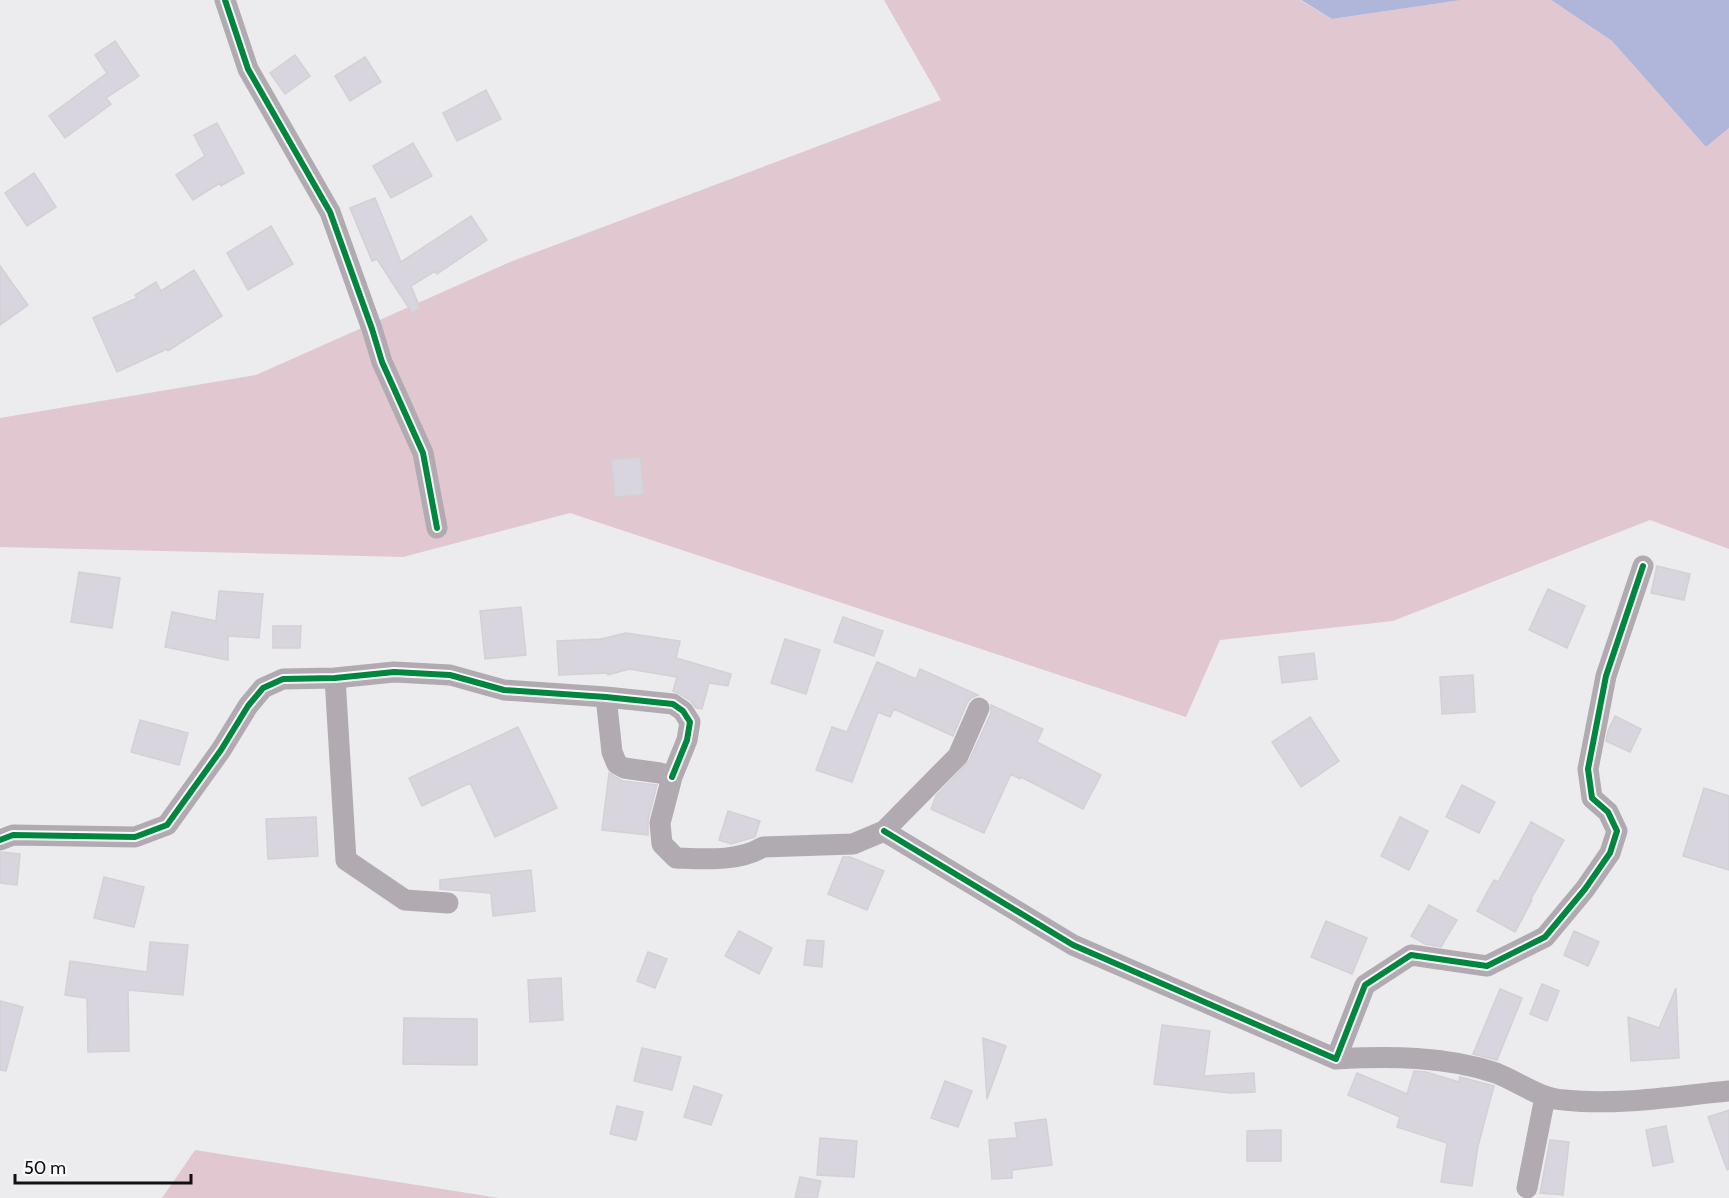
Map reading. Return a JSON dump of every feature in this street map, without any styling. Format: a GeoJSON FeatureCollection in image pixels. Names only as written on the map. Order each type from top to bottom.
{"type":"FeatureCollection","features":[{"type":"Feature","properties":{"kind":"street"},"geometry":{"type":"LineString","coordinates":[[225,0],[248,69],[330,213],[382,362],[423,453],[437,528]]}},
{"type":"Feature","properties":{"kind":"street"},"geometry":{"type":"LineString","coordinates":[[1336,1059],[1365,985],[1411,956],[1486,966],[1545,937],[1585,889],[1610,853],[1617,831],[1608,812],[1592,798],[1588,769],[1606,676],[1643,566]]}},
{"type":"Feature","properties":{"kind":"street"},"geometry":{"type":"LineString","coordinates":[[0,840],[13,835],[135,837],[167,825],[221,750],[248,706],[263,688],[283,679],[335,678],[394,672],[450,675],[504,690],[673,704],[683,711],[690,722],[687,740],[672,777],[660,823],[662,844],[676,858],[713,859],[752,853],[763,847],[853,844],[884,831],[958,756],[979,708]]}},
{"type":"Feature","properties":{"kind":"street"},"geometry":{"type":"LineString","coordinates":[[335,678],[346,860],[405,900],[448,903]]}},
{"type":"Feature","properties":{"kind":"street"},"geometry":{"type":"LineString","coordinates":[[606,697],[612,752],[616,764],[624,768],[672,777]]}},
{"type":"Feature","properties":{"kind":"street"},"geometry":{"type":"LineString","coordinates":[[884,831],[1073,945],[1336,1059],[1393,1058],[1462,1064],[1498,1074],[1545,1097],[1564,1100],[1626,1101],[1729,1091]]}},
{"type":"Feature","properties":{"kind":"street"},"geometry":{"type":"LineString","coordinates":[[1527,1188],[1545,1097]]}},
{"type":"Feature","properties":{"kind":"shaded area"},"geometry":{"type":"Polygon","coordinates":[[[884,0],[1300,0],[1332,19],[1460,0],[1551,0],[1612,41],[1706,147],[1729,128],[1729,549],[1650,520],[1393,621],[1220,640],[1186,717],[570,513],[403,557],[0,547],[0,418],[256,375],[510,262],[941,100],[884,0]]]}},
{"type":"Feature","properties":{"kind":"shaded area"},"geometry":{"type":"Polygon","coordinates":[[[195,1150],[499,1198],[162,1198],[195,1150]]]}},
{"type":"Feature","properties":{"kind":"water"},"geometry":{"type":"Polygon","coordinates":[[[1301,0],[1461,0],[1332,19],[1301,0]]]}},
{"type":"Feature","properties":{"kind":"water"},"geometry":{"type":"Polygon","coordinates":[[[1551,0],[1729,0],[1729,128],[1706,147],[1612,41],[1551,0]]]}},
{"type":"Feature","properties":{"kind":"building"},"geometry":{"type":"Polygon","coordinates":[[[115,41],[139,76],[106,98],[111,104],[65,138],[49,116],[107,73],[95,55],[115,41]]]}},
{"type":"Feature","properties":{"kind":"building"},"geometry":{"type":"Polygon","coordinates":[[[295,55],[310,76],[285,94],[270,73],[295,55]]]}},
{"type":"Feature","properties":{"kind":"building"},"geometry":{"type":"Polygon","coordinates":[[[365,57],[381,82],[350,101],[335,76],[365,57]]]}},
{"type":"Feature","properties":{"kind":"building"},"geometry":{"type":"Polygon","coordinates":[[[486,90],[501,119],[457,141],[443,113],[486,90]]]}},
{"type":"Feature","properties":{"kind":"building"},"geometry":{"type":"Polygon","coordinates":[[[217,123],[244,173],[221,186],[220,183],[193,200],[176,175],[205,156],[194,135],[217,123]]]}},
{"type":"Feature","properties":{"kind":"building"},"geometry":{"type":"Polygon","coordinates":[[[413,143],[432,176],[391,198],[373,166],[413,143]]]}},
{"type":"Feature","properties":{"kind":"building"},"geometry":{"type":"Polygon","coordinates":[[[34,173],[56,207],[27,226],[5,193],[34,173]]]}},
{"type":"Feature","properties":{"kind":"building"},"geometry":{"type":"Polygon","coordinates":[[[375,198],[401,262],[471,216],[487,240],[437,274],[435,271],[411,286],[420,308],[412,313],[377,259],[372,261],[350,208],[375,198]]]}},
{"type":"Feature","properties":{"kind":"building"},"geometry":{"type":"Polygon","coordinates":[[[271,226],[293,264],[248,290],[227,253],[271,226]]]}},
{"type":"Feature","properties":{"kind":"building"},"geometry":{"type":"Polygon","coordinates":[[[0,266],[28,305],[0,325],[0,266]]]}},
{"type":"Feature","properties":{"kind":"building"},"geometry":{"type":"Polygon","coordinates":[[[194,270],[222,316],[168,351],[167,349],[117,372],[93,318],[137,298],[135,295],[156,282],[161,291],[194,270]]]}},
{"type":"Feature","properties":{"kind":"building"},"geometry":{"type":"Polygon","coordinates":[[[640,457],[644,494],[615,497],[611,460],[640,457]]]}},
{"type":"Feature","properties":{"kind":"building"},"geometry":{"type":"Polygon","coordinates":[[[1657,566],[1690,574],[1684,600],[1651,593],[1657,566]]]}},
{"type":"Feature","properties":{"kind":"building"},"geometry":{"type":"Polygon","coordinates":[[[79,572],[120,578],[112,628],[71,622],[79,572]]]}},
{"type":"Feature","properties":{"kind":"building"},"geometry":{"type":"Polygon","coordinates":[[[1548,589],[1585,606],[1567,648],[1529,630],[1548,589]]]}},
{"type":"Feature","properties":{"kind":"building"},"geometry":{"type":"Polygon","coordinates":[[[219,591],[263,594],[259,638],[228,636],[228,660],[165,647],[172,612],[216,621],[219,591]]]}},
{"type":"Feature","properties":{"kind":"building"},"geometry":{"type":"Polygon","coordinates":[[[521,607],[526,655],[485,659],[480,611],[521,607]]]}},
{"type":"Feature","properties":{"kind":"building"},"geometry":{"type":"Polygon","coordinates":[[[843,617],[883,631],[874,656],[834,642],[843,617]]]}},
{"type":"Feature","properties":{"kind":"building"},"geometry":{"type":"Polygon","coordinates":[[[273,626],[301,626],[300,648],[273,648],[273,626]]]}},
{"type":"Feature","properties":{"kind":"building"},"geometry":{"type":"Polygon","coordinates":[[[626,633],[680,641],[676,658],[731,674],[728,686],[709,683],[702,709],[696,708],[691,701],[673,691],[677,677],[629,669],[608,675],[608,673],[559,675],[557,641],[601,639],[626,633]]]}},
{"type":"Feature","properties":{"kind":"building"},"geometry":{"type":"Polygon","coordinates":[[[785,639],[820,650],[806,694],[771,683],[785,639]]]}},
{"type":"Feature","properties":{"kind":"building"},"geometry":{"type":"Polygon","coordinates":[[[1314,653],[1317,679],[1282,683],[1279,657],[1314,653]]]}},
{"type":"Feature","properties":{"kind":"building"},"geometry":{"type":"Polygon","coordinates":[[[877,662],[916,679],[920,669],[978,695],[967,703],[953,736],[894,709],[890,717],[878,712],[852,782],[816,770],[832,727],[847,732],[877,662]]]}},
{"type":"Feature","properties":{"kind":"building"},"geometry":{"type":"Polygon","coordinates":[[[1473,675],[1475,712],[1442,714],[1440,677],[1473,675]]]}},
{"type":"Feature","properties":{"kind":"building"},"geometry":{"type":"Polygon","coordinates":[[[991,705],[1043,729],[1037,742],[1101,775],[1083,809],[1011,774],[984,833],[931,809],[936,796],[969,761],[991,713],[991,705]]]}},
{"type":"Feature","properties":{"kind":"building"},"geometry":{"type":"Polygon","coordinates":[[[1615,716],[1641,729],[1630,752],[1606,741],[1615,716]]]}},
{"type":"Feature","properties":{"kind":"building"},"geometry":{"type":"Polygon","coordinates":[[[1310,717],[1339,761],[1301,787],[1272,742],[1310,717]]]}},
{"type":"Feature","properties":{"kind":"building"},"geometry":{"type":"Polygon","coordinates":[[[140,720],[188,733],[179,765],[131,752],[140,720]]]}},
{"type":"Feature","properties":{"kind":"building"},"geometry":{"type":"Polygon","coordinates":[[[518,727],[557,808],[495,837],[470,783],[422,806],[409,778],[518,727]]]}},
{"type":"Feature","properties":{"kind":"building"},"geometry":{"type":"Polygon","coordinates":[[[609,773],[622,781],[657,785],[648,820],[648,835],[602,830],[609,773]]]}},
{"type":"Feature","properties":{"kind":"building"},"geometry":{"type":"Polygon","coordinates":[[[1462,785],[1495,802],[1479,833],[1446,817],[1462,785]]]}},
{"type":"Feature","properties":{"kind":"building"},"geometry":{"type":"Polygon","coordinates":[[[1704,788],[1729,796],[1729,870],[1683,856],[1704,788]]]}},
{"type":"Feature","properties":{"kind":"building"},"geometry":{"type":"Polygon","coordinates":[[[728,811],[760,821],[755,837],[731,844],[719,840],[728,811]]]}},
{"type":"Feature","properties":{"kind":"building"},"geometry":{"type":"Polygon","coordinates":[[[316,817],[318,856],[268,859],[266,819],[316,817]]]}},
{"type":"Feature","properties":{"kind":"building"},"geometry":{"type":"Polygon","coordinates":[[[1400,817],[1428,831],[1409,870],[1381,856],[1400,817]]]}},
{"type":"Feature","properties":{"kind":"building"},"geometry":{"type":"Polygon","coordinates":[[[1531,822],[1564,840],[1515,932],[1477,911],[1494,880],[1498,882],[1531,822]]]}},
{"type":"Feature","properties":{"kind":"building"},"geometry":{"type":"Polygon","coordinates":[[[0,852],[20,854],[17,885],[0,883],[0,852]]]}},
{"type":"Feature","properties":{"kind":"building"},"geometry":{"type":"Polygon","coordinates":[[[843,857],[850,857],[884,871],[867,910],[828,894],[843,857]]]}},
{"type":"Feature","properties":{"kind":"building"},"geometry":{"type":"Polygon","coordinates":[[[531,870],[535,911],[493,916],[491,893],[440,889],[440,880],[531,870]]]}},
{"type":"Feature","properties":{"kind":"building"},"geometry":{"type":"Polygon","coordinates":[[[104,877],[144,887],[134,927],[94,918],[104,877]]]}},
{"type":"Feature","properties":{"kind":"building"},"geometry":{"type":"Polygon","coordinates":[[[1429,905],[1457,920],[1441,947],[1425,944],[1411,936],[1429,905]]]}},
{"type":"Feature","properties":{"kind":"building"},"geometry":{"type":"Polygon","coordinates":[[[1326,921],[1367,938],[1352,974],[1311,957],[1326,921]]]}},
{"type":"Feature","properties":{"kind":"building"},"geometry":{"type":"Polygon","coordinates":[[[739,931],[772,948],[759,974],[725,956],[739,931]]]}},
{"type":"Feature","properties":{"kind":"building"},"geometry":{"type":"Polygon","coordinates":[[[1574,931],[1599,942],[1588,966],[1564,955],[1574,931]]]}},
{"type":"Feature","properties":{"kind":"building"},"geometry":{"type":"Polygon","coordinates":[[[807,940],[824,941],[822,967],[804,965],[807,940]]]}},
{"type":"Feature","properties":{"kind":"building"},"geometry":{"type":"Polygon","coordinates":[[[150,942],[188,945],[183,995],[128,990],[129,1051],[88,1052],[87,998],[65,995],[70,961],[147,972],[150,942]]]}},
{"type":"Feature","properties":{"kind":"building"},"geometry":{"type":"Polygon","coordinates":[[[648,952],[667,959],[655,988],[637,981],[648,952]]]}},
{"type":"Feature","properties":{"kind":"building"},"geometry":{"type":"Polygon","coordinates":[[[561,978],[563,1020],[530,1022],[528,980],[561,978]]]}},
{"type":"Feature","properties":{"kind":"building"},"geometry":{"type":"Polygon","coordinates":[[[1542,984],[1559,991],[1547,1021],[1530,1014],[1542,984]]]}},
{"type":"Feature","properties":{"kind":"building"},"geometry":{"type":"Polygon","coordinates":[[[1676,988],[1679,1058],[1631,1061],[1628,1017],[1659,1028],[1676,988]]]}},
{"type":"Feature","properties":{"kind":"building"},"geometry":{"type":"Polygon","coordinates":[[[1500,989],[1522,998],[1497,1060],[1473,1054],[1500,989]]]}},
{"type":"Feature","properties":{"kind":"building"},"geometry":{"type":"Polygon","coordinates":[[[0,1001],[23,1007],[6,1071],[0,1070],[0,1001]]]}},
{"type":"Feature","properties":{"kind":"building"},"geometry":{"type":"Polygon","coordinates":[[[404,1018],[477,1019],[477,1065],[403,1064],[404,1018]]]}},
{"type":"Feature","properties":{"kind":"building"},"geometry":{"type":"Polygon","coordinates":[[[1162,1025],[1210,1031],[1204,1076],[1254,1073],[1255,1092],[1230,1093],[1154,1084],[1162,1025]]]}},
{"type":"Feature","properties":{"kind":"building"},"geometry":{"type":"Polygon","coordinates":[[[983,1038],[1006,1046],[987,1099],[983,1038]]]}},
{"type":"Feature","properties":{"kind":"building"},"geometry":{"type":"Polygon","coordinates":[[[642,1048],[681,1057],[672,1090],[634,1081],[642,1048]]]}},
{"type":"Feature","properties":{"kind":"building"},"geometry":{"type":"Polygon","coordinates":[[[1414,1071],[1426,1072],[1459,1082],[1460,1077],[1494,1086],[1478,1146],[1472,1186],[1441,1182],[1447,1143],[1397,1127],[1400,1117],[1348,1095],[1357,1073],[1407,1094],[1414,1071]]]}},
{"type":"Feature","properties":{"kind":"building"},"geometry":{"type":"Polygon","coordinates":[[[945,1081],[972,1091],[958,1127],[931,1118],[945,1081]]]}},
{"type":"Feature","properties":{"kind":"building"},"geometry":{"type":"Polygon","coordinates":[[[694,1086],[722,1095],[711,1125],[684,1117],[694,1086]]]}},
{"type":"Feature","properties":{"kind":"building"},"geometry":{"type":"Polygon","coordinates":[[[617,1106],[643,1112],[636,1140],[610,1134],[617,1106]]]}},
{"type":"Feature","properties":{"kind":"building"},"geometry":{"type":"Polygon","coordinates":[[[1729,1110],[1729,1169],[1727,1170],[1708,1117],[1729,1110]]]}},
{"type":"Feature","properties":{"kind":"building"},"geometry":{"type":"Polygon","coordinates":[[[1046,1119],[1052,1165],[1012,1170],[1012,1178],[992,1179],[989,1140],[1017,1138],[1015,1123],[1046,1119]]]}},
{"type":"Feature","properties":{"kind":"building"},"geometry":{"type":"Polygon","coordinates":[[[1666,1126],[1673,1162],[1653,1166],[1646,1130],[1666,1126]]]}},
{"type":"Feature","properties":{"kind":"building"},"geometry":{"type":"Polygon","coordinates":[[[1281,1130],[1281,1161],[1247,1161],[1247,1131],[1281,1130]]]}},
{"type":"Feature","properties":{"kind":"building"},"geometry":{"type":"Polygon","coordinates":[[[820,1138],[857,1141],[854,1177],[817,1175],[820,1138]]]}},
{"type":"Feature","properties":{"kind":"building"},"geometry":{"type":"Polygon","coordinates":[[[1550,1140],[1569,1142],[1563,1195],[1540,1193],[1550,1140]]]}},
{"type":"Feature","properties":{"kind":"building"},"geometry":{"type":"Polygon","coordinates":[[[800,1177],[821,1181],[817,1198],[795,1198],[800,1177]]]}},
{"type":"Feature","properties":{"kind":"cycle path"},"geometry":{"type":"LineString","coordinates":[[225,0],[248,69],[330,212],[382,362],[423,453],[437,528]]}},
{"type":"Feature","properties":{"kind":"cycle path"},"geometry":{"type":"LineString","coordinates":[[884,831],[1073,945],[1336,1059],[1365,985],[1411,955],[1487,966],[1545,937],[1585,889],[1610,853],[1617,831],[1608,812],[1592,798],[1588,769],[1606,676],[1643,566]]}},
{"type":"Feature","properties":{"kind":"cycle path"},"geometry":{"type":"LineString","coordinates":[[0,840],[13,835],[135,837],[167,825],[221,750],[248,706],[263,688],[283,679],[335,678],[394,672],[450,675],[504,690],[673,704],[683,711],[690,722],[687,740],[672,777]]}}]}
